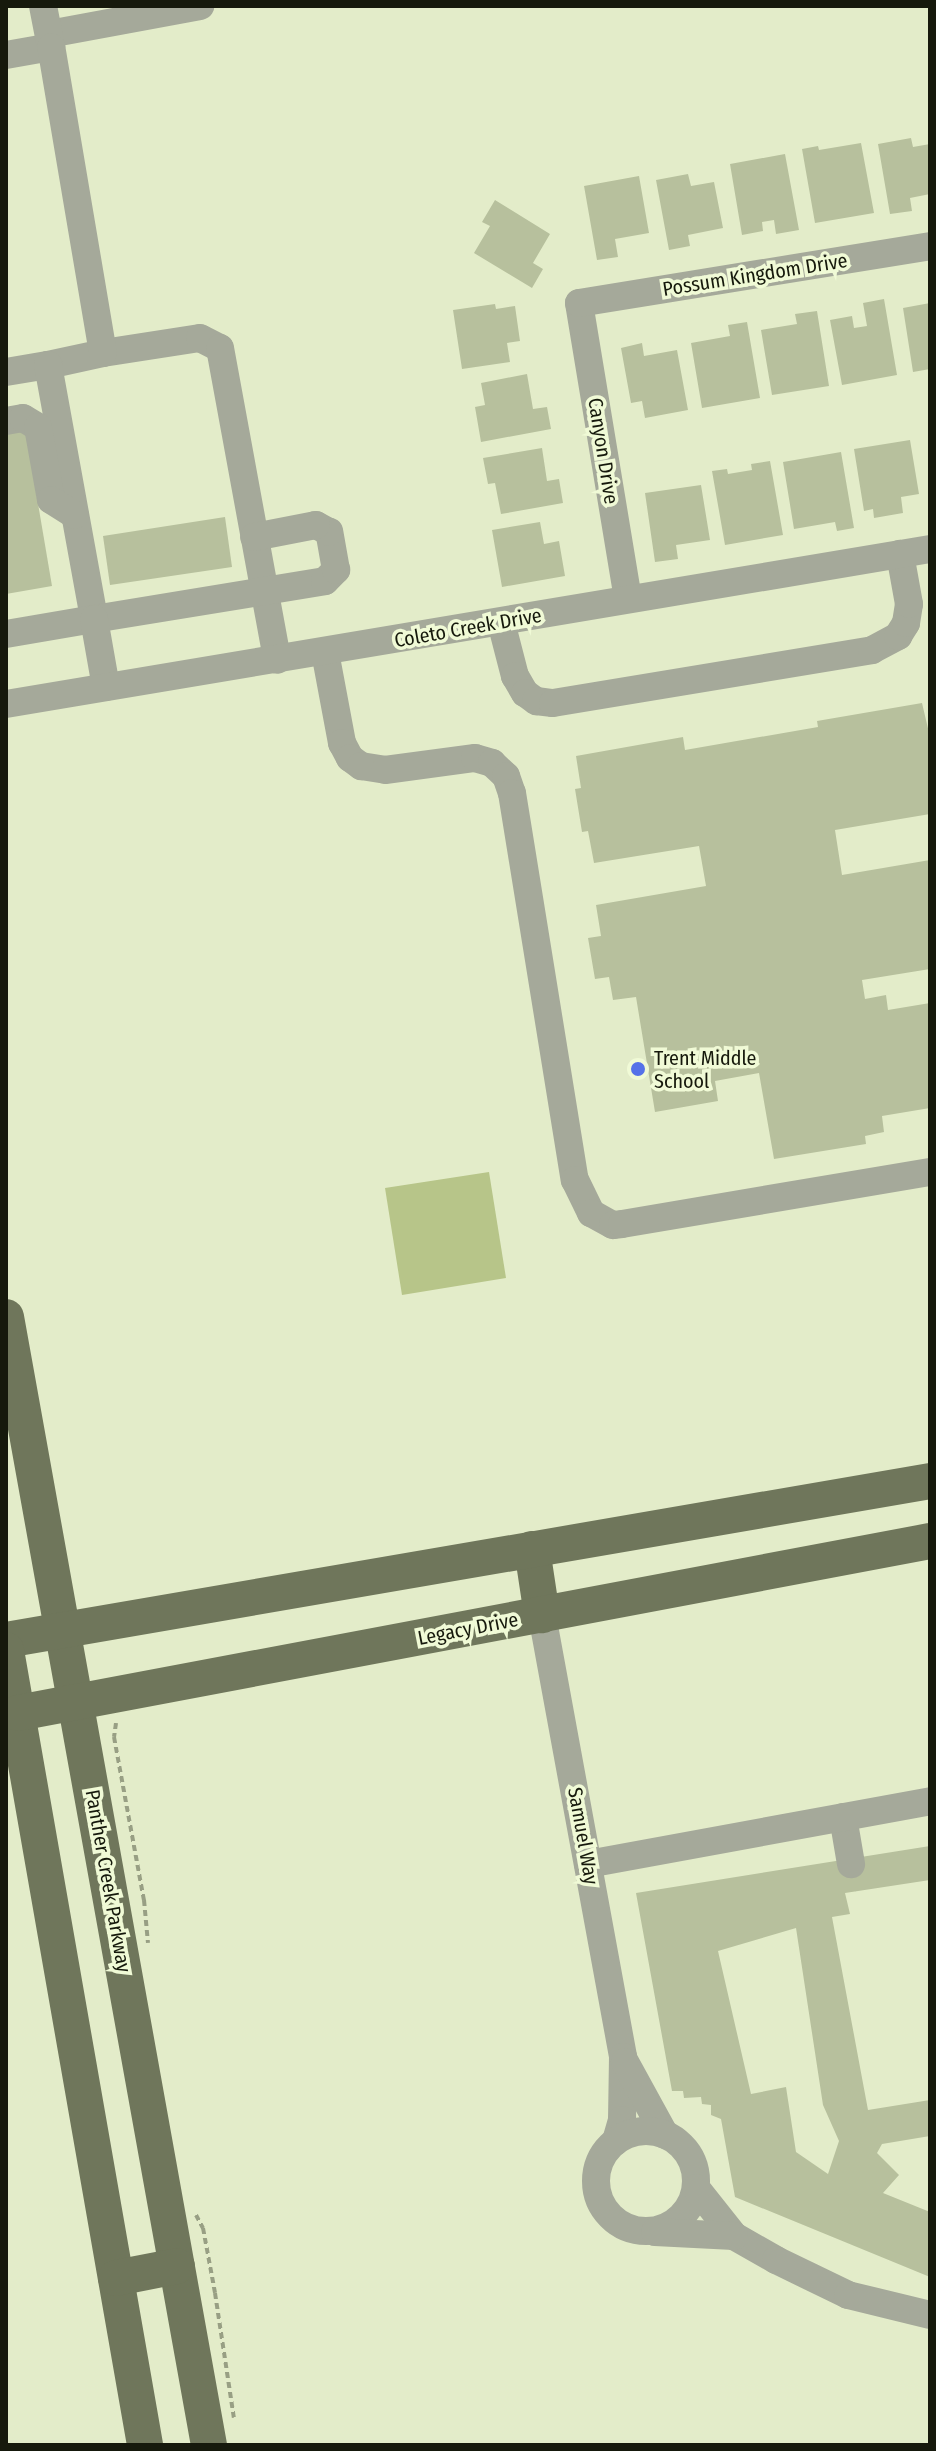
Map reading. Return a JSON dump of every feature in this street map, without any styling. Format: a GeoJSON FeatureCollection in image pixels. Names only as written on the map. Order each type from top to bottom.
{"type":"FeatureCollection","features":[{"type":"Feature","properties":{"kind":"main road","name":"Panther Creek Parkway"},"geometry":{"type":"LineString","coordinates":[[6,1317],[209,2445]]}},
{"type":"Feature","properties":{"kind":"main road"},"geometry":{"type":"LineString","coordinates":[[6,1640],[930,1481]]}},
{"type":"Feature","properties":{"kind":"main road","name":"Legacy Drive"},"geometry":{"type":"LineString","coordinates":[[12,1714],[930,1541]]}},
{"type":"Feature","properties":{"kind":"main road"},"geometry":{"type":"LineString","coordinates":[[532,1549],[542,1615]]}},
{"type":"Feature","properties":{"kind":"main road"},"geometry":{"type":"LineString","coordinates":[[6,1650],[12,1714],[145,2445]]}},
{"type":"Feature","properties":{"kind":"main road"},"geometry":{"type":"LineString","coordinates":[[116,2278],[177,2266]]}},
{"type":"Feature","properties":{"kind":"street"},"geometry":{"type":"LineString","coordinates":[[43,6],[103,353]]}},
{"type":"Feature","properties":{"kind":"street"},"geometry":{"type":"LineString","coordinates":[[6,55],[50,41],[200,6]]}},
{"type":"Feature","properties":{"kind":"street","name":"Possum Kingdom Drive"},"geometry":{"type":"LineString","coordinates":[[579,303],[930,246]]}},
{"type":"Feature","properties":{"kind":"street","name":"Canyon Drive"},"geometry":{"type":"LineString","coordinates":[[579,303],[628,599]]}},
{"type":"Feature","properties":{"kind":"street"},"geometry":{"type":"LineString","coordinates":[[6,372],[200,338],[220,348],[277,660]]}},
{"type":"Feature","properties":{"kind":"street"},"geometry":{"type":"LineString","coordinates":[[48,365],[106,687]]}},
{"type":"Feature","properties":{"kind":"street"},"geometry":{"type":"LineString","coordinates":[[6,421],[23,418],[38,427],[51,500],[75,515]]}},
{"type":"Feature","properties":{"kind":"street"},"geometry":{"type":"LineString","coordinates":[[6,634],[325,581],[336,570],[329,532],[316,525],[254,537]]}},
{"type":"Feature","properties":{"kind":"street","name":"Coleto Creek Drive"},"geometry":{"type":"LineString","coordinates":[[6,704],[930,549]]}},
{"type":"Feature","properties":{"kind":"street"},"geometry":{"type":"LineString","coordinates":[[501,622],[515,676],[525,693],[536,701],[553,703],[841,655],[886,644],[898,636],[906,623],[909,604],[900,554]]}},
{"type":"Feature","properties":{"kind":"street"},"geometry":{"type":"LineString","coordinates":[[325,652],[342,743],[350,758],[361,766],[385,770],[475,758],[492,763],[506,776],[512,793],[575,1180],[591,1213],[613,1225],[622,1224],[930,1172]]}},
{"type":"Feature","properties":{"kind":"street","name":"Samuel Way"},"geometry":{"type":"LineString","coordinates":[[542,1615],[623,2057],[622,2120],[616,2141]]}},
{"type":"Feature","properties":{"kind":"street"},"geometry":{"type":"LineString","coordinates":[[588,1864],[930,1801]]}},
{"type":"Feature","properties":{"kind":"street"},"geometry":{"type":"LineString","coordinates":[[843,1817],[851,1864]]}},
{"type":"Feature","properties":{"kind":"street","name":"Samuel Way"},"geometry":{"type":"LineString","coordinates":[[623,2057],[665,2135]]}},
{"type":"Feature","properties":{"kind":"street"},"geometry":{"type":"LineString","coordinates":[[734,2236],[653,2232],[621,2225],[608,2215],[599,2200],[597,2167],[616,2141],[631,2133],[649,2131],[665,2135],[689,2156],[696,2188],[734,2236],[848,2295],[930,2315]]}},
{"type":"Feature","properties":{"kind":"street"},"geometry":{"type":"LineString","coordinates":[[653,2232],[682,2217],[691,2204],[696,2188]]}},
{"type":"Feature","properties":{"kind":"green space"},"geometry":{"type":"Polygon","coordinates":[[[489,1172],[506,1278],[402,1295],[385,1188],[489,1172]]]}},
{"type":"Feature","properties":{"kind":"building"},"geometry":{"type":"Polygon","coordinates":[[[911,138],[913,147],[930,144],[930,194],[910,198],[912,211],[890,214],[878,144],[911,138]]]}},
{"type":"Feature","properties":{"kind":"building"},"geometry":{"type":"Polygon","coordinates":[[[861,143],[874,213],[815,223],[802,149],[818,146],[819,150],[861,143]]]}},
{"type":"Feature","properties":{"kind":"building"},"geometry":{"type":"Polygon","coordinates":[[[785,154],[799,230],[776,234],[774,220],[762,222],[763,231],[742,235],[730,164],[785,154]]]}},
{"type":"Feature","properties":{"kind":"building"},"geometry":{"type":"Polygon","coordinates":[[[688,174],[691,186],[714,182],[723,228],[688,235],[690,246],[669,250],[656,180],[688,174]]]}},
{"type":"Feature","properties":{"kind":"building"},"geometry":{"type":"Polygon","coordinates":[[[639,176],[649,233],[615,239],[618,257],[597,260],[584,186],[639,176]]]}},
{"type":"Feature","properties":{"kind":"building"},"geometry":{"type":"Polygon","coordinates":[[[495,200],[550,234],[533,263],[543,269],[532,288],[474,253],[490,226],[482,222],[495,200]]]}},
{"type":"Feature","properties":{"kind":"building"},"geometry":{"type":"Polygon","coordinates":[[[884,299],[897,375],[842,385],[830,320],[852,316],[854,328],[867,326],[863,303],[884,299]]]}},
{"type":"Feature","properties":{"kind":"building"},"geometry":{"type":"Polygon","coordinates":[[[930,303],[930,369],[913,372],[903,308],[930,303]]]}},
{"type":"Feature","properties":{"kind":"building"},"geometry":{"type":"Polygon","coordinates":[[[495,304],[496,309],[515,306],[520,341],[507,343],[510,362],[462,369],[453,310],[495,304]]]}},
{"type":"Feature","properties":{"kind":"building"},"geometry":{"type":"Polygon","coordinates":[[[817,311],[829,386],[772,395],[761,330],[797,324],[795,314],[817,311]]]}},
{"type":"Feature","properties":{"kind":"building"},"geometry":{"type":"Polygon","coordinates":[[[747,322],[760,398],[702,408],[691,343],[730,336],[728,325],[747,322]]]}},
{"type":"Feature","properties":{"kind":"building"},"geometry":{"type":"Polygon","coordinates":[[[642,343],[644,356],[677,350],[688,410],[645,418],[642,401],[631,403],[621,348],[642,343]]]}},
{"type":"Feature","properties":{"kind":"building"},"geometry":{"type":"Polygon","coordinates":[[[527,374],[533,409],[547,407],[551,429],[481,442],[475,407],[485,405],[481,383],[527,374]]]}},
{"type":"Feature","properties":{"kind":"building"},"geometry":{"type":"Polygon","coordinates":[[[25,427],[52,586],[6,594],[6,431],[25,427]]]}},
{"type":"Feature","properties":{"kind":"building"},"geometry":{"type":"Polygon","coordinates":[[[910,440],[919,494],[901,497],[903,513],[874,518],[873,509],[864,511],[854,449],[910,440]]]}},
{"type":"Feature","properties":{"kind":"building"},"geometry":{"type":"Polygon","coordinates":[[[542,448],[547,481],[559,479],[563,503],[501,514],[495,483],[488,484],[483,458],[542,448]]]}},
{"type":"Feature","properties":{"kind":"building"},"geometry":{"type":"Polygon","coordinates":[[[841,452],[854,528],[837,531],[835,522],[794,529],[783,462],[841,452]]]}},
{"type":"Feature","properties":{"kind":"building"},"geometry":{"type":"Polygon","coordinates":[[[770,461],[783,535],[725,545],[712,471],[727,469],[728,474],[752,470],[751,464],[770,461]]]}},
{"type":"Feature","properties":{"kind":"building"},"geometry":{"type":"Polygon","coordinates":[[[701,485],[710,540],[676,545],[678,559],[655,562],[645,493],[701,485]]]}},
{"type":"Feature","properties":{"kind":"building"},"geometry":{"type":"Polygon","coordinates":[[[225,517],[232,567],[110,585],[103,536],[225,517]]]}},
{"type":"Feature","properties":{"kind":"building"},"geometry":{"type":"Polygon","coordinates":[[[540,522],[544,544],[559,541],[565,576],[502,587],[492,530],[540,522]]]}},
{"type":"Feature","properties":{"kind":"building"},"geometry":{"type":"Polygon","coordinates":[[[922,703],[930,737],[930,814],[835,830],[842,875],[930,860],[930,969],[862,980],[865,999],[886,995],[888,1010],[930,1003],[930,1108],[882,1116],[884,1132],[865,1136],[866,1144],[774,1159],[759,1073],[715,1081],[718,1101],[655,1112],[636,997],[613,1000],[609,977],[595,979],[588,938],[601,936],[596,905],[706,886],[699,846],[594,863],[588,831],[582,832],[575,789],[581,788],[576,756],[683,737],[685,750],[818,727],[817,721],[922,703]]]}},
{"type":"Feature","properties":{"kind":"building"},"geometry":{"type":"Polygon","coordinates":[[[930,1846],[930,1880],[845,1893],[850,1914],[832,1917],[868,2110],[930,2100],[930,2136],[882,2144],[877,2153],[899,2175],[883,2193],[930,2212],[930,2277],[735,2197],[721,2119],[711,2115],[711,2105],[702,2104],[701,2097],[684,2098],[683,2091],[672,2091],[636,1893],[930,1846]],[[796,1928],[718,1951],[751,2094],[786,2087],[796,2152],[828,2174],[839,2141],[823,2105],[796,1928]]]}},
{"type":"Feature","properties":{"kind":"place","name":"Trent Middle School"},"geometry":{"type":"Point","coordinates":[638,1069]}}]}
